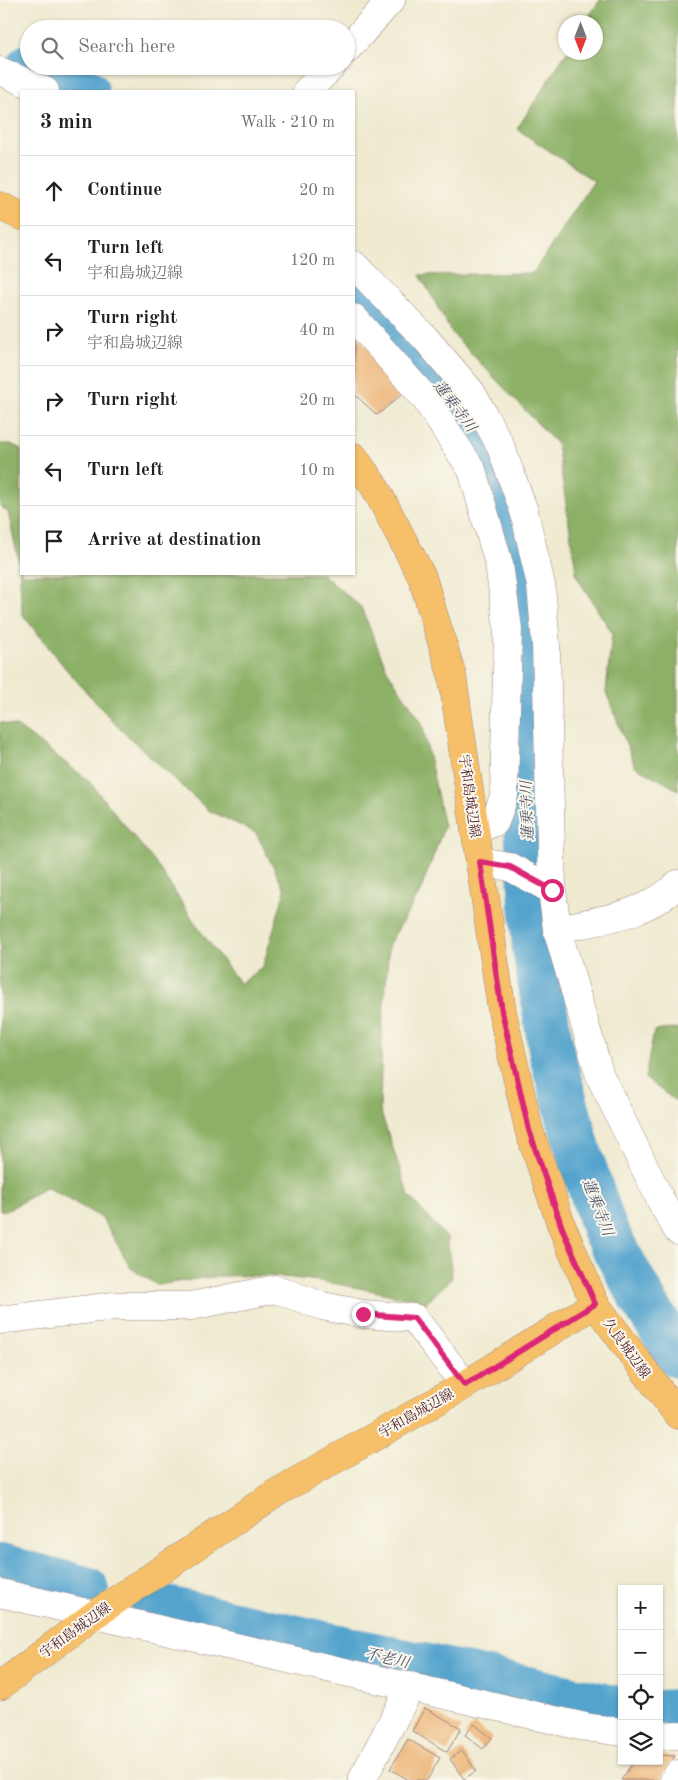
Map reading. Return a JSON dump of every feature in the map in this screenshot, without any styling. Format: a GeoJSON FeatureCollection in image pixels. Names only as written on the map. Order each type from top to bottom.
{"type":"FeatureCollection","features":[{"type":"Feature","properties":{"kind":"main road"},"geometry":{"type":"LineString","coordinates":[[0,206],[20,216]]}},
{"type":"Feature","properties":{"kind":"main road","name":"宇和島城辺線"},"geometry":{"type":"LineString","coordinates":[[0,1686],[94,1615],[276,1494],[465,1385],[595,1304],[562,1228],[529,1130],[502,1012],[452,675],[422,577],[376,489],[355,458]]}},
{"type":"Feature","properties":{"kind":"main road","name":"久良城辺線"},"geometry":{"type":"LineString","coordinates":[[595,1304],[678,1415]]}},
{"type":"Feature","properties":{"kind":"street"},"geometry":{"type":"LineString","coordinates":[[355,40],[391,0]]}},
{"type":"Feature","properties":{"kind":"street"},"geometry":{"type":"LineString","coordinates":[[0,71],[43,90]]}},
{"type":"Feature","properties":{"kind":"street"},"geometry":{"type":"LineString","coordinates":[[308,90],[323,75]]}},
{"type":"Feature","properties":{"kind":"street"},"geometry":{"type":"LineString","coordinates":[[355,266],[425,338],[471,392],[500,445],[524,511],[541,585],[546,645],[552,890],[557,929],[600,1076],[662,1203],[678,1231]]}},
{"type":"Feature","properties":{"kind":"street"},"geometry":{"type":"LineString","coordinates":[[355,319],[425,398],[472,470],[499,564],[508,629],[504,796],[495,822],[475,830]]}},
{"type":"Feature","properties":{"kind":"street"},"geometry":{"type":"LineString","coordinates":[[480,862],[510,867],[552,890]]}},
{"type":"Feature","properties":{"kind":"street"},"geometry":{"type":"LineString","coordinates":[[557,929],[628,914],[668,894],[678,884]]}},
{"type":"Feature","properties":{"kind":"street"},"geometry":{"type":"LineString","coordinates":[[0,1320],[115,1306],[191,1306],[276,1289],[322,1306],[363,1314],[414,1318],[465,1385]]}},
{"type":"Feature","properties":{"kind":"street"},"geometry":{"type":"LineString","coordinates":[[0,1593],[585,1727],[618,1731]]}},
{"type":"Feature","properties":{"kind":"street"},"geometry":{"type":"LineString","coordinates":[[362,1780],[411,1686]]}},
{"type":"Feature","properties":{"kind":"street"},"geometry":{"type":"LineString","coordinates":[[663,1736],[678,1735]]}},
{"type":"Feature","properties":{"kind":"street"},"geometry":{"type":"LineString","coordinates":[[674,1780],[678,1774]]}},
{"type":"Feature","properties":{"kind":"green space"},"geometry":{"type":"Polygon","coordinates":[[[600,0],[678,0],[678,790],[635,766],[606,692],[612,633],[577,577],[557,444],[452,333],[420,275],[533,273],[594,181],[517,129],[561,60],[603,60],[603,15],[590,15],[600,0]]]}},
{"type":"Feature","properties":{"kind":"green space"},"geometry":{"type":"Polygon","coordinates":[[[0,444],[11,444],[20,448],[20,575],[323,575],[361,607],[387,670],[422,723],[444,827],[420,892],[389,944],[382,1028],[380,1110],[409,1196],[447,1238],[452,1278],[426,1303],[327,1282],[277,1277],[200,1278],[157,1285],[131,1268],[102,1218],[47,1187],[6,1211],[0,1211],[0,722],[18,727],[88,780],[157,865],[199,929],[240,984],[263,966],[285,890],[256,833],[208,810],[118,727],[66,669],[22,614],[19,563],[8,512],[0,506],[0,444]]]}},
{"type":"Feature","properties":{"kind":"green space"},"geometry":{"type":"Polygon","coordinates":[[[678,1028],[678,1103],[645,1078],[654,1031],[678,1028]]]}},
{"type":"Feature","properties":{"kind":"building"},"geometry":{"type":"Polygon","coordinates":[[[355,333],[406,391],[377,415],[355,395],[355,333]]]}},
{"type":"Feature","properties":{"kind":"building"},"geometry":{"type":"Polygon","coordinates":[[[425,1708],[461,1728],[447,1752],[412,1731],[425,1708]]]}},
{"type":"Feature","properties":{"kind":"building"},"geometry":{"type":"Polygon","coordinates":[[[474,1724],[492,1738],[483,1749],[465,1735],[474,1724]]]}},
{"type":"Feature","properties":{"kind":"building"},"geometry":{"type":"Polygon","coordinates":[[[408,1739],[440,1758],[427,1780],[409,1780],[390,1769],[408,1739]]]}},
{"type":"Feature","properties":{"kind":"building"},"geometry":{"type":"Polygon","coordinates":[[[462,1750],[476,1771],[464,1779],[450,1759],[462,1750]]]}},
{"type":"Feature","properties":{"kind":"building"},"geometry":{"type":"Polygon","coordinates":[[[663,1755],[675,1756],[660,1780],[621,1780],[631,1765],[663,1765],[663,1755]]]}},
{"type":"Feature","properties":{"kind":"waterway","name":"蓮乗寺川"},"geometry":{"type":"LineString","coordinates":[[50,75],[84,90]]}},
{"type":"Feature","properties":{"kind":"waterway","name":"蓮乗寺川"},"geometry":{"type":"LineString","coordinates":[[355,291],[452,397],[485,449],[511,531],[525,595],[527,827],[535,948],[552,1055],[579,1153],[605,1231],[646,1305],[678,1355]]}},
{"type":"Feature","properties":{"kind":"waterway","name":"不老川"},"geometry":{"type":"LineString","coordinates":[[0,1567],[86,1589]]}},
{"type":"Feature","properties":{"kind":"waterway","name":"不老川"},"geometry":{"type":"LineString","coordinates":[[153,1606],[618,1709]]}},
{"type":"Feature","properties":{"kind":"waterway","name":"不老川"},"geometry":{"type":"LineString","coordinates":[[663,1713],[678,1712]]}},
{"type":"Feature","properties":{"kind":"route"},"geometry":{"type":"LineString","coordinates":[[363,1314],[414,1318],[465,1385],[595,1304],[562,1228],[529,1130],[502,1012],[480,862],[510,867],[552,890]]}}]}
